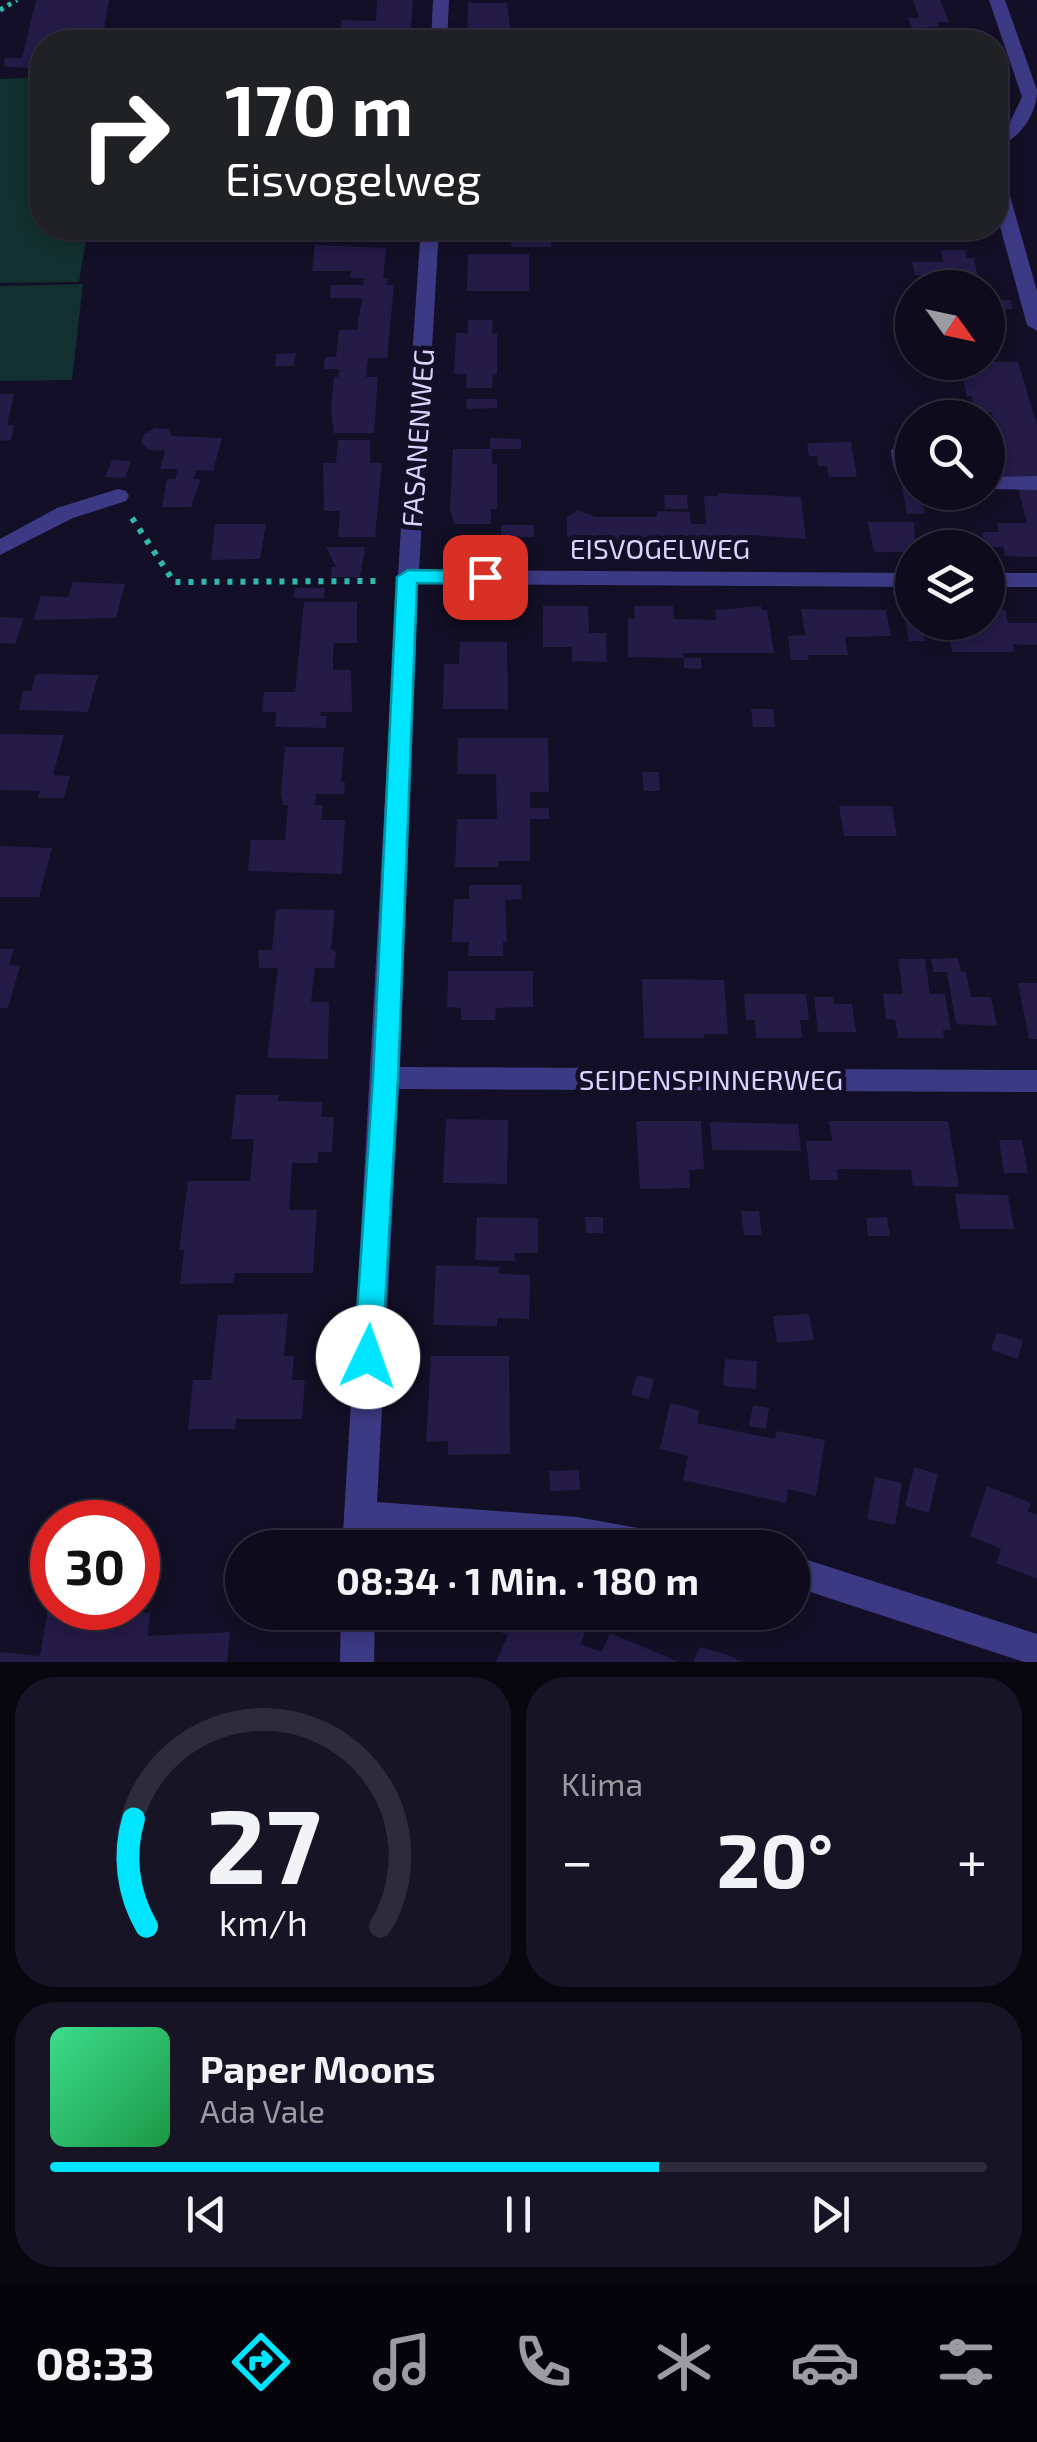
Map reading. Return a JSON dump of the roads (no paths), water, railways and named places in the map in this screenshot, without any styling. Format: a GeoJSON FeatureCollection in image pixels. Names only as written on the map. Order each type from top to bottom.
{"type":"FeatureCollection","features":[{"type":"Feature","properties":{"kind":"street"},"geometry":{"type":"LineString","coordinates":[[440,30],[441,0]]}},
{"type":"Feature","properties":{"kind":"street"},"geometry":{"type":"LineString","coordinates":[[997,0],[1008,30]]}},
{"type":"Feature","properties":{"kind":"street"},"geometry":{"type":"LineString","coordinates":[[1008,31],[1031,97],[1017,124],[1008,132]]}},
{"type":"Feature","properties":{"kind":"street"},"geometry":{"type":"LineString","coordinates":[[1008,121],[1037,129]]}},
{"type":"Feature","properties":{"kind":"street"},"geometry":{"type":"LineString","coordinates":[[1008,222],[1037,326]]}},
{"type":"Feature","properties":{"kind":"street","name":"FASANENWEG"},"geometry":{"type":"LineString","coordinates":[[358,1530],[429,240]]}},
{"type":"Feature","properties":{"kind":"street"},"geometry":{"type":"LineString","coordinates":[[1005,483],[1037,482]]}},
{"type":"Feature","properties":{"kind":"street"},"geometry":{"type":"LineString","coordinates":[[0,548],[64,513],[118,496]]}},
{"type":"Feature","properties":{"kind":"street","name":"EISVOGELWEG"},"geometry":{"type":"LineString","coordinates":[[408,577],[895,580]]}},
{"type":"Feature","properties":{"kind":"street"},"geometry":{"type":"LineString","coordinates":[[1005,580],[1037,580]]}},
{"type":"Feature","properties":{"kind":"street","name":"SEIDENSPINNERWEG"},"geometry":{"type":"LineString","coordinates":[[386,1078],[1037,1081]]}},
{"type":"Feature","properties":{"kind":"street"},"geometry":{"type":"LineString","coordinates":[[810,1576],[1037,1650]]}},
{"type":"Feature","properties":{"kind":"street"},"geometry":{"type":"LineString","coordinates":[[357,1662],[358,1630]]}}]}
